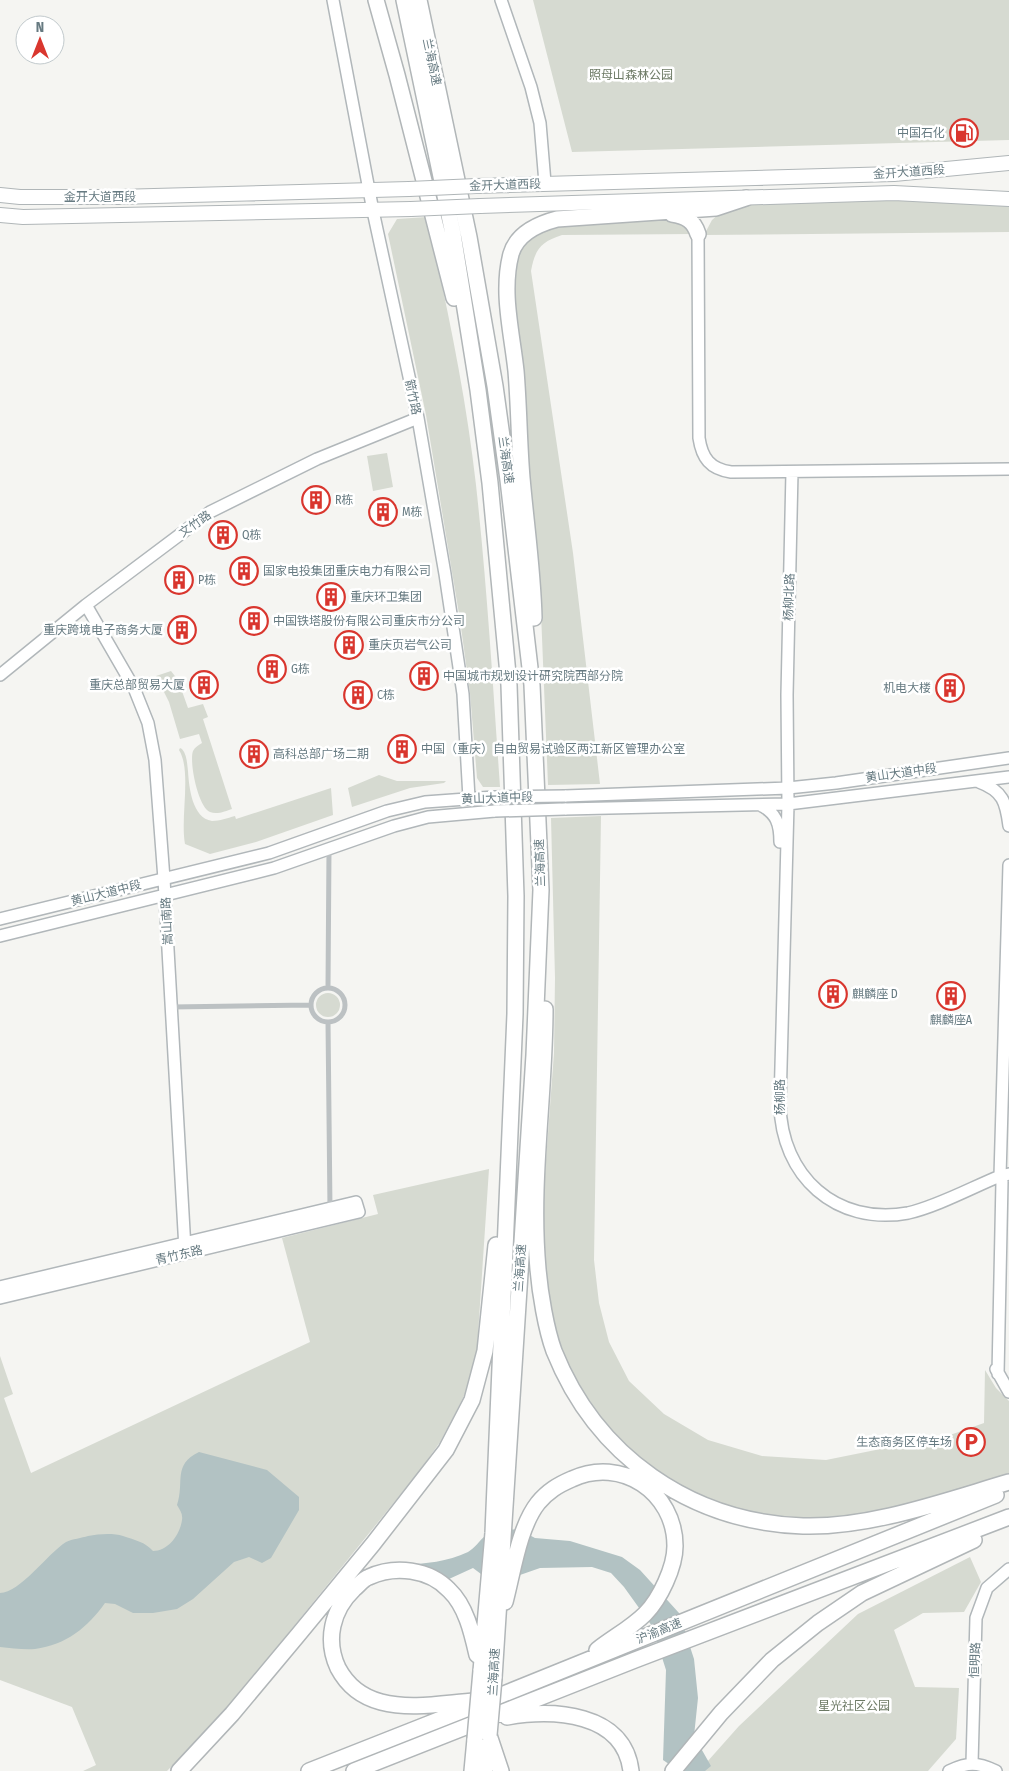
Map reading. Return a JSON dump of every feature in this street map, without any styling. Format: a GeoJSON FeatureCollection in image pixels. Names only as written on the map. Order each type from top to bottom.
{"type":"FeatureCollection","features":[{"type":"Feature","properties":{"kind":"highway"},"geometry":{"type":"LineString","coordinates":[[376,0],[478,390]]}},
{"type":"Feature","properties":{"kind":"highway","name":"兰海高速"},"geometry":{"type":"LineString","coordinates":[[404,0],[453,234],[478,390],[490,483],[509,686],[516,896],[512,1112]]}},
{"type":"Feature","properties":{"kind":"highway","name":"兰海高速"},"geometry":{"type":"LineString","coordinates":[[419,0],[469,237],[495,386],[508,480],[532,685],[541,890],[534,1055],[504,1403],[496,1638],[487,1675]]}},
{"type":"Feature","properties":{"kind":"highway"},"geometry":{"type":"LineString","coordinates":[[698,234],[708,213],[716,208],[746,198]]}},
{"type":"Feature","properties":{"kind":"highway"},"geometry":{"type":"LineString","coordinates":[[532,685],[534,616],[522,476],[516,372],[506,286],[512,252],[520,238],[531,229],[542,223],[557,219],[716,208]]}},
{"type":"Feature","properties":{"kind":"highway"},"geometry":{"type":"LineString","coordinates":[[661,212],[692,221],[698,234]]}},
{"type":"Feature","properties":{"kind":"highway"},"geometry":{"type":"LineString","coordinates":[[541,890],[546,980],[545,1054],[536,1189],[538,1271],[544,1312],[554,1350],[570,1384],[588,1414],[611,1441],[636,1465],[668,1487],[701,1505],[733,1515],[770,1523],[804,1526],[862,1522],[1009,1482]]}},
{"type":"Feature","properties":{"kind":"highway"},"geometry":{"type":"LineString","coordinates":[[179,1771],[232,1714],[373,1544],[446,1450],[472,1400],[485,1351],[512,1112]]}},
{"type":"Feature","properties":{"kind":"highway"},"geometry":{"type":"LineString","coordinates":[[472,1771],[487,1675],[478,1629],[493,1533],[504,1403],[512,1112]]}},
{"type":"Feature","properties":{"kind":"highway"},"geometry":{"type":"LineString","coordinates":[[309,1771],[580,1662],[626,1637],[658,1598],[667,1580],[673,1560],[675,1546],[671,1524],[663,1504],[649,1488],[630,1476],[608,1470],[583,1473],[554,1487],[538,1503],[525,1522],[496,1638]]}},
{"type":"Feature","properties":{"kind":"highway","name":"沪渝高速"},"geometry":{"type":"LineString","coordinates":[[626,1637],[693,1617],[1009,1489]]}},
{"type":"Feature","properties":{"kind":"highway","name":"沪渝高速"},"geometry":{"type":"LineString","coordinates":[[479,1733],[634,1660],[1009,1517]]}},
{"type":"Feature","properties":{"kind":"highway"},"geometry":{"type":"LineString","coordinates":[[673,1771],[721,1713],[772,1660],[818,1623],[862,1593],[1009,1524]]}},
{"type":"Feature","properties":{"kind":"highway"},"geometry":{"type":"LineString","coordinates":[[478,1629],[450,1590],[432,1576],[410,1570],[388,1571],[367,1577],[349,1594],[336,1613],[331,1636],[332,1655],[341,1673],[354,1690],[380,1702],[408,1706],[489,1700]]}},
{"type":"Feature","properties":{"kind":"highway"},"geometry":{"type":"LineString","coordinates":[[361,1769],[479,1733],[523,1714],[549,1714],[579,1717],[604,1726],[620,1740],[632,1771]]}},
{"type":"Feature","properties":{"kind":"highway"},"geometry":{"type":"LineString","coordinates":[[479,1733],[486,1771]]}},
{"type":"Feature","properties":{"kind":"highway"},"geometry":{"type":"LineString","coordinates":[[479,1733],[501,1771]]}},
{"type":"Feature","properties":{"kind":"main road","name":"金开大道西段"},"geometry":{"type":"LineString","coordinates":[[0,195],[20,197],[117,197],[894,174],[1009,163]]}},
{"type":"Feature","properties":{"kind":"main road"},"geometry":{"type":"LineString","coordinates":[[963,168],[997,173],[1009,172]]}},
{"type":"Feature","properties":{"kind":"main road"},"geometry":{"type":"LineString","coordinates":[[956,196],[1009,190]]}},
{"type":"Feature","properties":{"kind":"main road","name":"金开大道西段"},"geometry":{"type":"LineString","coordinates":[[0,215],[22,217],[373,211],[894,193],[1009,199]]}},
{"type":"Feature","properties":{"kind":"street","name":"箭竹路"},"geometry":{"type":"LineString","coordinates":[[333,0],[373,211],[418,418],[463,694],[469,798]]}},
{"type":"Feature","properties":{"kind":"street"},"geometry":{"type":"LineString","coordinates":[[501,0],[531,87],[540,123],[545,183]]}},
{"type":"Feature","properties":{"kind":"street"},"geometry":{"type":"LineString","coordinates":[[698,234],[699,421],[701,450],[705,459],[712,467],[721,471],[731,472],[1009,469]]}},
{"type":"Feature","properties":{"kind":"street","name":"文竹路"},"geometry":{"type":"LineString","coordinates":[[0,675],[86,605],[210,512],[318,459],[418,418]]}},
{"type":"Feature","properties":{"kind":"street","name":"杨柳北路"},"geometry":{"type":"LineString","coordinates":[[786,723],[792,472]]}},
{"type":"Feature","properties":{"kind":"street","name":"嵩山南路"},"geometry":{"type":"LineString","coordinates":[[86,605],[134,688],[148,723],[155,760],[172,1007],[185,1248]]}},
{"type":"Feature","properties":{"kind":"street"},"geometry":{"type":"LineString","coordinates":[[764,789],[774,784],[780,777],[781,742],[786,723]]}},
{"type":"Feature","properties":{"kind":"street","name":"杨柳路"},"geometry":{"type":"LineString","coordinates":[[786,723],[788,804],[780,1111],[785,1142],[794,1163],[808,1182],[830,1199],[854,1211],[881,1215],[923,1209],[1004,1179]]}},
{"type":"Feature","properties":{"kind":"street","name":"黄山大道中段"},"geometry":{"type":"LineString","coordinates":[[0,919],[270,853],[387,811],[425,802],[494,797],[788,788],[846,782],[1009,758]]}},
{"type":"Feature","properties":{"kind":"street","name":"黄山大道中段"},"geometry":{"type":"LineString","coordinates":[[0,936],[274,868],[394,826],[428,817],[494,811],[788,804],[1009,777]]}},
{"type":"Feature","properties":{"kind":"street"},"geometry":{"type":"LineString","coordinates":[[977,781],[991,787],[1004,799],[1009,826]]}},
{"type":"Feature","properties":{"kind":"street","name":"杨柳路"},"geometry":{"type":"LineString","coordinates":[[760,805],[768,809],[775,816],[780,833],[775,1117],[784,1156],[796,1176],[814,1195],[838,1211],[867,1220],[881,1221],[911,1218],[924,1214],[1004,1179]]}},
{"type":"Feature","properties":{"kind":"street"},"geometry":{"type":"LineString","coordinates":[[328,988],[329,849]]}},
{"type":"Feature","properties":{"kind":"street"},"geometry":{"type":"LineString","coordinates":[[1009,864],[1004,1179],[998,1374],[1009,1392]]}},
{"type":"Feature","properties":{"kind":"street"},"geometry":{"type":"LineString","coordinates":[[328,988],[339,991],[345,1001],[343,1013],[328,1022],[318,1018],[311,1005],[317,991],[328,988]]}},
{"type":"Feature","properties":{"kind":"street"},"geometry":{"type":"LineString","coordinates":[[172,1007],[311,1005]]}},
{"type":"Feature","properties":{"kind":"street"},"geometry":{"type":"LineString","coordinates":[[328,1022],[330,1214]]}},
{"type":"Feature","properties":{"kind":"street","name":"青竹东路"},"geometry":{"type":"LineString","coordinates":[[0,1288],[357,1208]]}},
{"type":"Feature","properties":{"kind":"street","name":"青竹东路"},"geometry":{"type":"LineString","coordinates":[[0,1298],[185,1248]]}},
{"type":"Feature","properties":{"kind":"street","name":"恒明路"},"geometry":{"type":"LineString","coordinates":[[972,1763],[976,1618],[987,1588],[1009,1569]]}},
{"type":"Feature","properties":{"kind":"street"},"geometry":{"type":"LineString","coordinates":[[949,1771],[972,1763],[986,1766],[996,1771]]}},
{"type":"Feature","properties":{"kind":"green space","name":"照母山森林公园"},"geometry":{"type":"Polygon","coordinates":[[[533,0],[1009,0],[1009,140],[572,152],[533,0]]]}},
{"type":"Feature","properties":{"kind":"green space"},"geometry":{"type":"Polygon","coordinates":[[[890,199],[1000,204],[1009,207],[1009,232],[704,235],[712,220],[719,214],[746,205],[890,199]]]}},
{"type":"Feature","properties":{"kind":"green space"},"geometry":{"type":"Polygon","coordinates":[[[427,217],[455,351],[472,451],[487,598],[500,787],[483,787],[477,778],[470,693],[460,620],[426,415],[388,234],[397,219],[427,217]]]}},
{"type":"Feature","properties":{"kind":"green space"},"geometry":{"type":"Polygon","coordinates":[[[663,217],[684,223],[693,234],[562,235],[548,241],[540,248],[534,258],[531,271],[573,553],[600,784],[548,785],[541,613],[512,269],[525,240],[545,226],[663,217]]]}},
{"type":"Feature","properties":{"kind":"green space"},"geometry":{"type":"Polygon","coordinates":[[[387,453],[393,487],[373,491],[367,456],[387,453]]]}},
{"type":"Feature","properties":{"kind":"green space"},"geometry":{"type":"Polygon","coordinates":[[[171,671],[178,680],[188,708],[203,704],[208,717],[203,719],[232,809],[216,813],[210,812],[198,793],[193,774],[192,757],[193,751],[202,743],[199,734],[180,739],[169,702],[156,676],[171,671]]]}},
{"type":"Feature","properties":{"kind":"green space"},"geometry":{"type":"Polygon","coordinates":[[[180,748],[186,756],[193,801],[205,819],[215,821],[235,816],[236,819],[331,788],[333,815],[256,842],[210,854],[185,844],[185,770],[180,748]]]}},
{"type":"Feature","properties":{"kind":"green space"},"geometry":{"type":"Polygon","coordinates":[[[379,775],[397,781],[446,781],[444,783],[410,788],[352,807],[348,788],[379,775]]]}},
{"type":"Feature","properties":{"kind":"green space"},"geometry":{"type":"Polygon","coordinates":[[[601,816],[594,1260],[599,1303],[609,1342],[629,1381],[664,1414],[708,1440],[762,1456],[826,1460],[950,1435],[984,1423],[985,1370],[996,1388],[1009,1401],[1009,1473],[929,1499],[862,1516],[805,1519],[771,1516],[700,1498],[638,1460],[589,1407],[560,1347],[549,1310],[543,1269],[544,1187],[554,1053],[555,978],[551,818],[601,816]]]}},
{"type":"Feature","properties":{"kind":"green space"},"geometry":{"type":"Polygon","coordinates":[[[328,993],[333,994],[339,1000],[339,1010],[333,1016],[328,1017],[323,1016],[317,1010],[316,1005],[317,1000],[323,994],[328,993]]]}},
{"type":"Feature","properties":{"kind":"green space"},"geometry":{"type":"Polygon","coordinates":[[[489,1169],[477,1349],[471,1381],[440,1442],[421,1469],[227,1709],[167,1771],[83,1771],[96,1765],[72,1707],[0,1680],[0,1356],[13,1394],[4,1398],[31,1473],[310,1342],[282,1238],[378,1214],[373,1195],[489,1169]]]}},
{"type":"Feature","properties":{"kind":"green space","name":"星光社区公园"},"geometry":{"type":"Polygon","coordinates":[[[970,1557],[981,1582],[964,1612],[923,1613],[894,1630],[915,1687],[959,1688],[956,1739],[928,1771],[699,1771],[739,1726],[858,1614],[970,1557]]]}},
{"type":"Feature","properties":{"kind":"shaded area"},"geometry":{"type":"Polygon","coordinates":[[[199,1452],[267,1470],[299,1497],[299,1510],[271,1558],[262,1563],[249,1557],[234,1562],[193,1599],[177,1609],[153,1613],[133,1613],[115,1604],[105,1603],[84,1627],[57,1644],[35,1649],[0,1647],[0,1593],[16,1587],[66,1542],[92,1535],[115,1534],[147,1545],[153,1551],[168,1545],[176,1536],[181,1526],[182,1514],[177,1505],[182,1468],[191,1457],[199,1452]]]}},
{"type":"Feature","properties":{"kind":"shaded area"},"geometry":{"type":"Polygon","coordinates":[[[518,1529],[535,1538],[570,1541],[622,1557],[640,1570],[679,1613],[694,1659],[698,1698],[694,1736],[711,1766],[705,1771],[679,1771],[663,1760],[666,1670],[652,1626],[624,1587],[611,1573],[592,1567],[540,1568],[520,1575],[481,1574],[473,1568],[449,1579],[401,1578],[392,1564],[421,1564],[450,1559],[473,1549],[488,1534],[518,1529]]]}},
{"type":"Feature","properties":{"kind":"place","name":"中国石化"},"geometry":{"type":"Point","coordinates":[964,133]}},
{"type":"Feature","properties":{"kind":"place","name":"R栋"},"geometry":{"type":"Point","coordinates":[316,500]}},
{"type":"Feature","properties":{"kind":"place","name":"M栋"},"geometry":{"type":"Point","coordinates":[383,512]}},
{"type":"Feature","properties":{"kind":"place","name":"Q栋"},"geometry":{"type":"Point","coordinates":[223,535]}},
{"type":"Feature","properties":{"kind":"place","name":"国家电投集团重庆电力有限公司"},"geometry":{"type":"Point","coordinates":[244,571]}},
{"type":"Feature","properties":{"kind":"place","name":"P栋"},"geometry":{"type":"Point","coordinates":[179,580]}},
{"type":"Feature","properties":{"kind":"place","name":"重庆环卫集团"},"geometry":{"type":"Point","coordinates":[331,597]}},
{"type":"Feature","properties":{"kind":"place","name":"中国铁塔股份有限公司重庆市分公司"},"geometry":{"type":"Point","coordinates":[254,621]}},
{"type":"Feature","properties":{"kind":"place","name":"重庆跨境电子商务大厦"},"geometry":{"type":"Point","coordinates":[182,630]}},
{"type":"Feature","properties":{"kind":"place","name":"重庆页岩气公司"},"geometry":{"type":"Point","coordinates":[349,645]}},
{"type":"Feature","properties":{"kind":"place","name":"G栋"},"geometry":{"type":"Point","coordinates":[272,669]}},
{"type":"Feature","properties":{"kind":"place","name":"中国城市规划设计研究院西部分院"},"geometry":{"type":"Point","coordinates":[424,676]}},
{"type":"Feature","properties":{"kind":"place","name":"重庆总部贸易大厦"},"geometry":{"type":"Point","coordinates":[204,685]}},
{"type":"Feature","properties":{"kind":"place","name":"机电大楼"},"geometry":{"type":"Point","coordinates":[950,688]}},
{"type":"Feature","properties":{"kind":"place","name":"C栋"},"geometry":{"type":"Point","coordinates":[358,695]}},
{"type":"Feature","properties":{"kind":"place","name":"中国（重庆）自由贸易试验区两江新区管理办公室"},"geometry":{"type":"Point","coordinates":[402,749]}},
{"type":"Feature","properties":{"kind":"place","name":"高科总部广场二期"},"geometry":{"type":"Point","coordinates":[254,754]}},
{"type":"Feature","properties":{"kind":"place","name":"麒麟座 D"},"geometry":{"type":"Point","coordinates":[833,994]}},
{"type":"Feature","properties":{"kind":"place","name":"麒麟座A"},"geometry":{"type":"Point","coordinates":[951,996]}},
{"type":"Feature","properties":{"kind":"place","name":"生态商务区停车场"},"geometry":{"type":"Point","coordinates":[971,1442]}}]}
